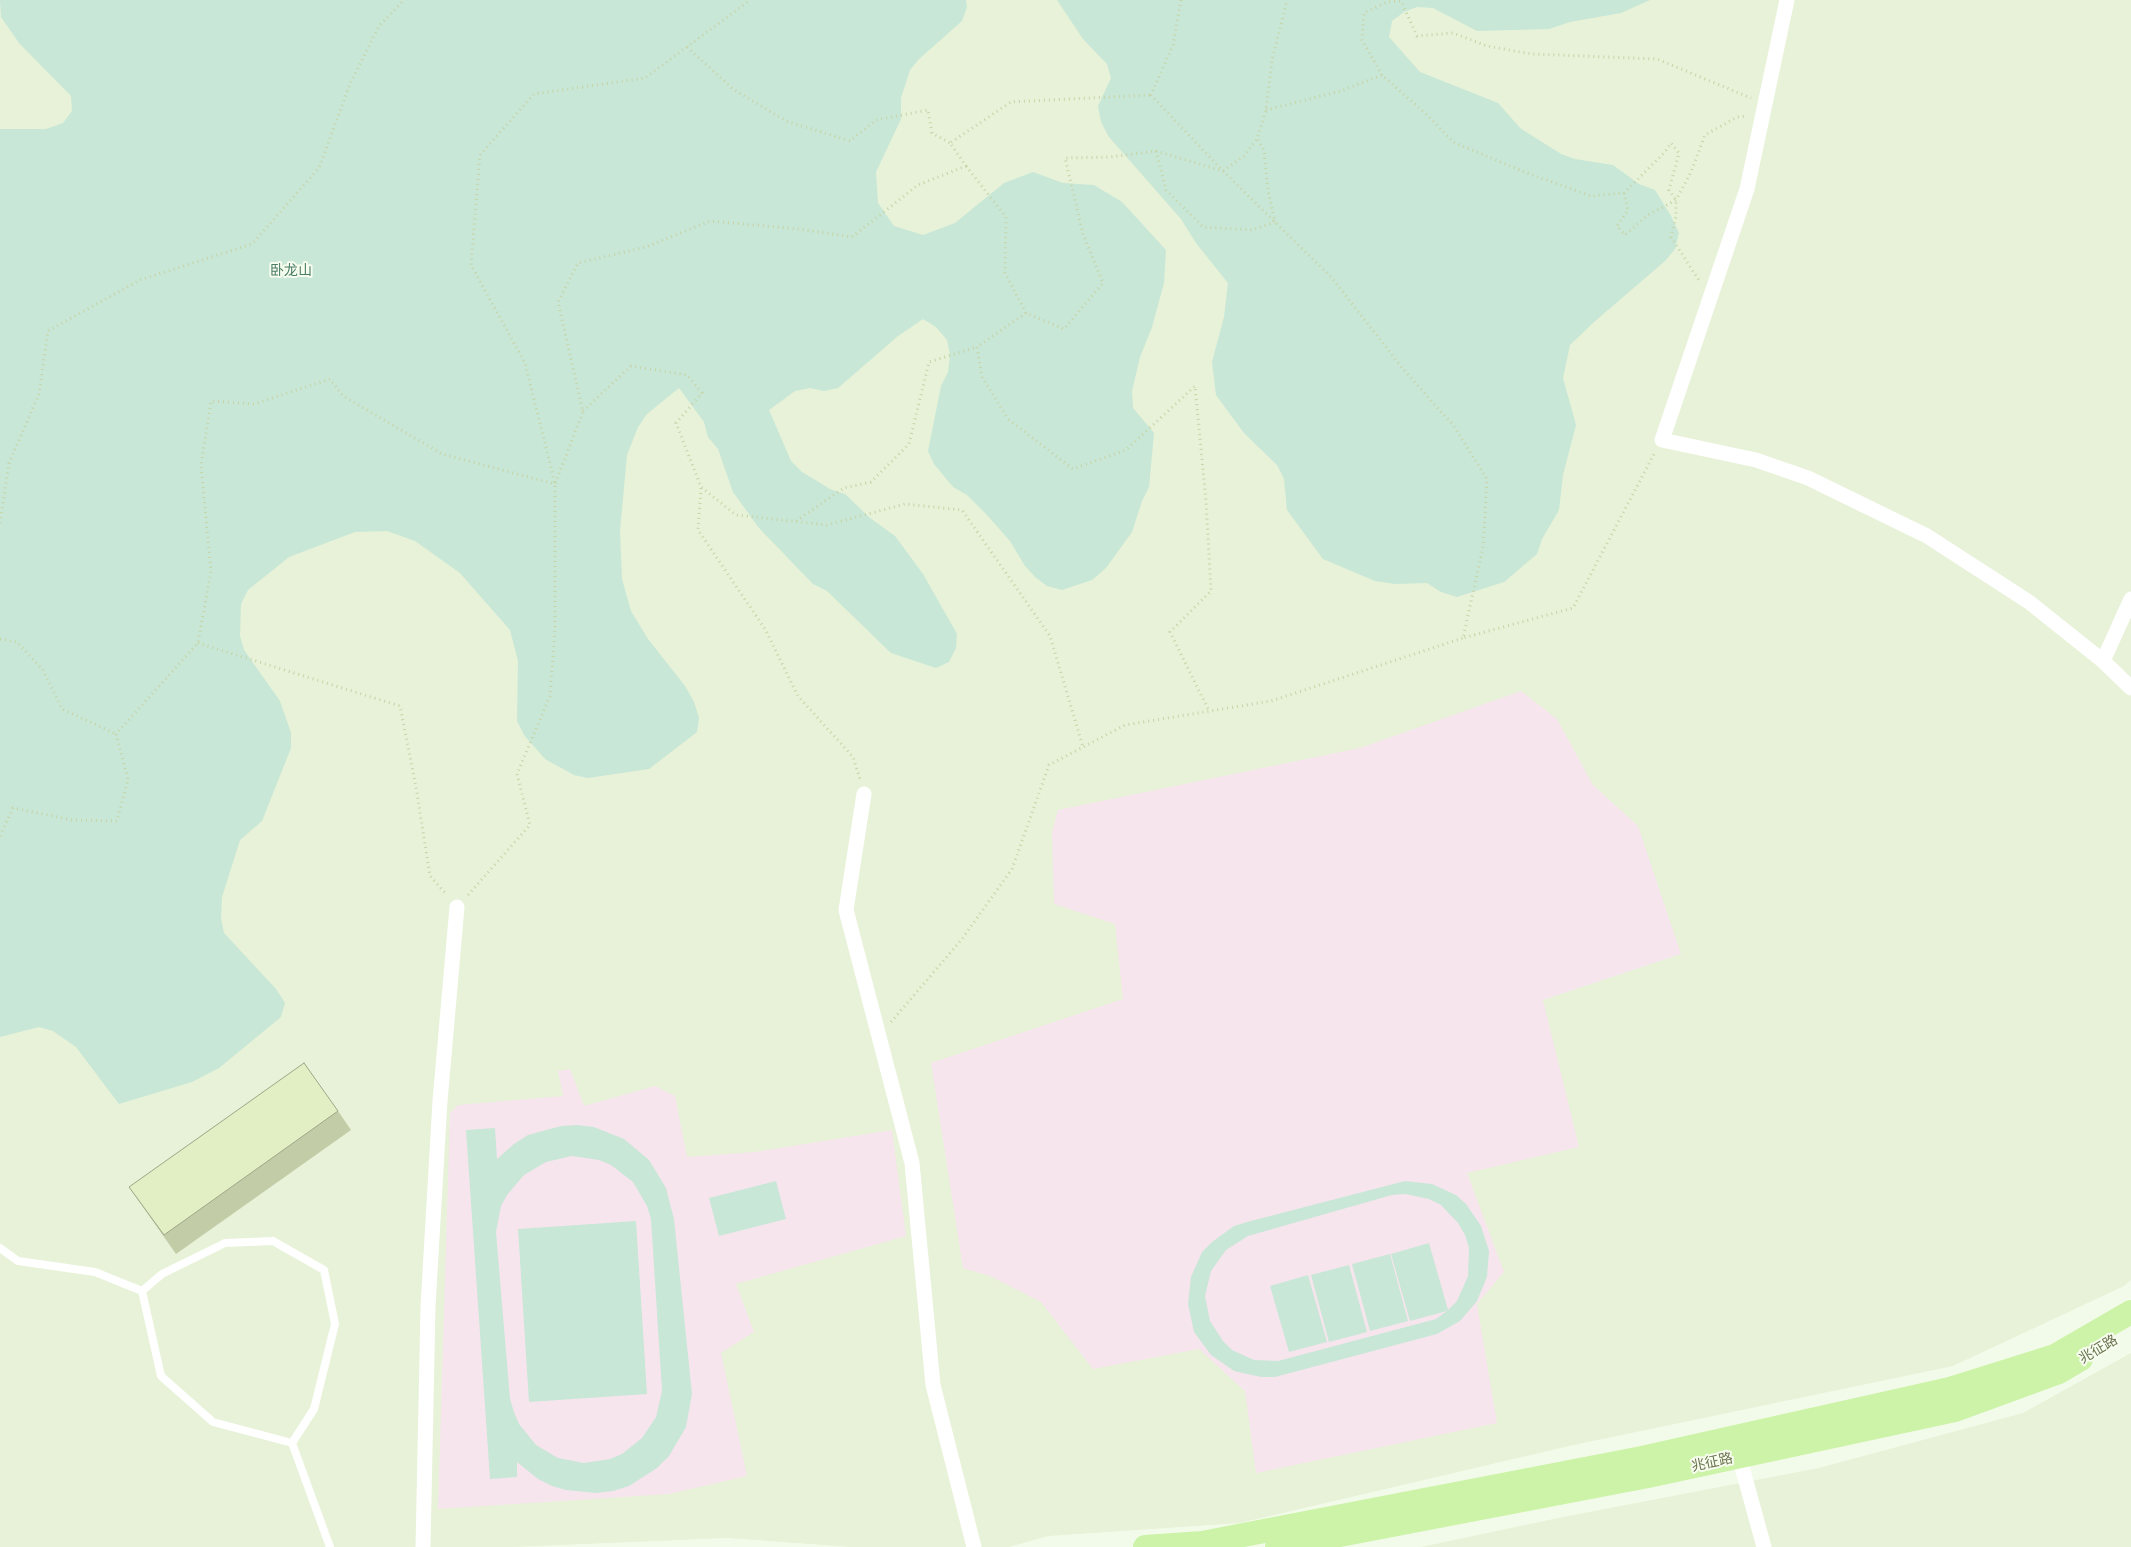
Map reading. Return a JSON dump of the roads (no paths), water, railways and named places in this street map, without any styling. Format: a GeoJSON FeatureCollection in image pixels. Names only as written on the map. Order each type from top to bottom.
{"type":"FeatureCollection","features":[{"type":"Feature","properties":{"kind":"main road"},"geometry":{"type":"LineString","coordinates":[[1145,1547],[1202,1544],[1642,1458],[1950,1389],[2055,1356],[2131,1312]]}},
{"type":"Feature","properties":{"kind":"main road","name":"兆征路"},"geometry":{"type":"LineString","coordinates":[[1277,1547],[1648,1476],[1955,1410],[2059,1372],[2131,1329]]}},
{"type":"Feature","properties":{"kind":"street"},"geometry":{"type":"LineString","coordinates":[[1787,0],[1747,189],[1662,440],[1756,460],[1808,478],[1926,536],[2029,602],[2103,661],[2131,688]]}},
{"type":"Feature","properties":{"kind":"street"},"geometry":{"type":"LineString","coordinates":[[2103,661],[2131,599]]}},
{"type":"Feature","properties":{"kind":"street"},"geometry":{"type":"LineString","coordinates":[[864,794],[846,910],[912,1163],[933,1385],[974,1547]]}},
{"type":"Feature","properties":{"kind":"street"},"geometry":{"type":"LineString","coordinates":[[423,1547],[428,1296],[440,1101],[457,907]]}},
{"type":"Feature","properties":{"kind":"street"},"geometry":{"type":"LineString","coordinates":[[1739,1456],[1764,1547]]}},
{"type":"Feature","properties":{"kind":"lane"},"geometry":{"type":"LineString","coordinates":[[142,1291],[162,1274],[225,1242],[273,1241],[324,1270],[334,1324],[314,1408],[292,1443]]}},
{"type":"Feature","properties":{"kind":"lane"},"geometry":{"type":"LineString","coordinates":[[0,1248],[18,1260],[95,1272],[142,1291]]}},
{"type":"Feature","properties":{"kind":"lane"},"geometry":{"type":"LineString","coordinates":[[142,1291],[161,1376],[213,1422],[292,1443]]}},
{"type":"Feature","properties":{"kind":"lane"},"geometry":{"type":"LineString","coordinates":[[292,1443],[330,1547]]}},
{"type":"Feature","properties":{"kind":"park label","name":"卧龙山"},"geometry":{"type":"Point","coordinates":[291,270]}}]}
